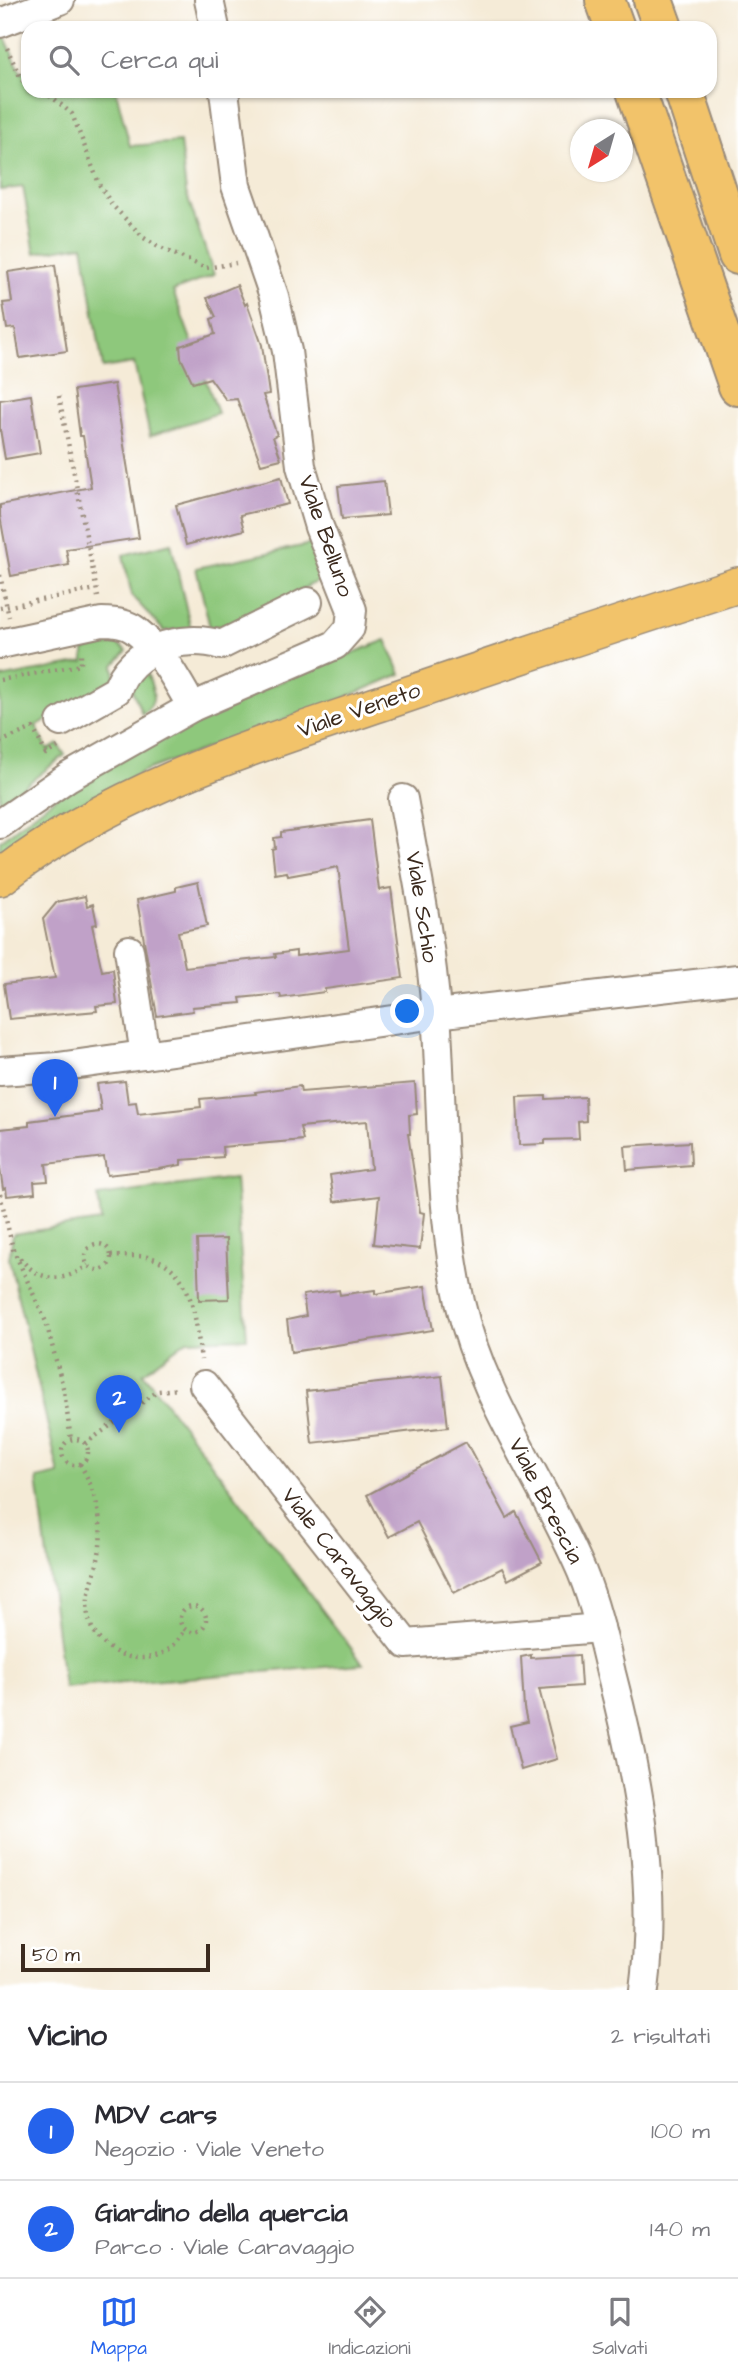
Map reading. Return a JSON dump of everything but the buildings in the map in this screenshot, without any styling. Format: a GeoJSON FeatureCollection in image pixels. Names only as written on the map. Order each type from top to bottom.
{"type":"FeatureCollection","features":[{"type":"Feature","properties":{"kind":"highway"},"geometry":{"type":"LineString","coordinates":[[605,0],[612,21]]}},
{"type":"Feature","properties":{"kind":"highway"},"geometry":{"type":"LineString","coordinates":[[653,0],[660,21]]}},
{"type":"Feature","properties":{"kind":"highway"},"geometry":{"type":"LineString","coordinates":[[638,98],[738,386]]}},
{"type":"Feature","properties":{"kind":"highway"},"geometry":{"type":"LineString","coordinates":[[686,98],[738,256]]}},
{"type":"Feature","properties":{"kind":"main road","name":"Viale Veneto"},"geometry":{"type":"LineString","coordinates":[[0,878],[57,839],[126,799],[236,752],[738,585]]}},
{"type":"Feature","properties":{"kind":"street"},"geometry":{"type":"LineString","coordinates":[[24,21],[60,0]]}},
{"type":"Feature","properties":{"kind":"street"},"geometry":{"type":"LineString","coordinates":[[209,0],[214,21]]}},
{"type":"Feature","properties":{"kind":"street"},"geometry":{"type":"LineString","coordinates":[[3,33],[21,23]]}},
{"type":"Feature","properties":{"kind":"street","name":"Viale Belluno"},"geometry":{"type":"LineString","coordinates":[[0,824],[68,777],[192,707],[335,645],[350,628],[352,610],[319,527],[302,466],[287,351],[261,257],[236,186],[225,98]]}},
{"type":"Feature","properties":{"kind":"street"},"geometry":{"type":"LineString","coordinates":[[61,723],[117,690],[122,676],[136,660],[154,650],[182,641],[207,641],[221,645],[308,602]]}},
{"type":"Feature","properties":{"kind":"street"},"geometry":{"type":"LineString","coordinates":[[7,643],[103,622],[134,628],[173,674],[192,707]]}},
{"type":"Feature","properties":{"kind":"street","name":"Viale Schio"},"geometry":{"type":"LineString","coordinates":[[403,799],[431,958],[436,1014]]}},
{"type":"Feature","properties":{"kind":"street"},"geometry":{"type":"LineString","coordinates":[[129,950],[145,1055]]}},
{"type":"Feature","properties":{"kind":"street"},"geometry":{"type":"LineString","coordinates":[[0,1071],[58,1067],[436,1014],[738,979]]}},
{"type":"Feature","properties":{"kind":"street","name":"Viale Brescia"},"geometry":{"type":"LineString","coordinates":[[436,1014],[449,1246],[460,1305],[481,1372],[582,1573],[600,1628],[623,1718],[644,1830],[650,1913],[644,1990]]}},
{"type":"Feature","properties":{"kind":"street","name":"Viale Caravaggio"},"geometry":{"type":"LineString","coordinates":[[204,1385],[406,1644],[600,1628]]}},
{"type":"Feature","properties":{"kind":"path"},"geometry":{"type":"LineString","coordinates":[[3,33],[21,79]]}},
{"type":"Feature","properties":{"kind":"path"},"geometry":{"type":"LineString","coordinates":[[53,98],[72,114],[100,186],[113,206],[144,238],[206,268],[261,257]]}},
{"type":"Feature","properties":{"kind":"path"},"geometry":{"type":"LineString","coordinates":[[59,396],[103,622]]}},
{"type":"Feature","properties":{"kind":"path"},"geometry":{"type":"LineString","coordinates":[[0,575],[7,607],[7,643]]}},
{"type":"Feature","properties":{"kind":"path"},"geometry":{"type":"LineString","coordinates":[[0,608],[96,589]]}},
{"type":"Feature","properties":{"kind":"path"},"geometry":{"type":"LineString","coordinates":[[0,1194],[13,1249],[46,1322],[64,1391],[71,1440]]}},
{"type":"Feature","properties":{"kind":"path"},"geometry":{"type":"LineString","coordinates":[[93,1244],[105,1246],[111,1256],[109,1264],[103,1269],[94,1270],[88,1265],[85,1253],[93,1244]]}},
{"type":"Feature","properties":{"kind":"path"},"geometry":{"type":"LineString","coordinates":[[13,1249],[36,1275],[70,1276],[88,1265]]}},
{"type":"Feature","properties":{"kind":"path"},"geometry":{"type":"LineString","coordinates":[[85,1444],[158,1391],[204,1385],[193,1306],[188,1290],[179,1278],[156,1259],[111,1256]]}},
{"type":"Feature","properties":{"kind":"path"},"geometry":{"type":"LineString","coordinates":[[79,1439],[85,1444],[88,1455],[80,1464],[72,1464],[64,1457],[63,1449],[71,1440],[79,1439]]}},
{"type":"Feature","properties":{"kind":"path"},"geometry":{"type":"LineString","coordinates":[[80,1464],[89,1479],[101,1527],[99,1559],[87,1602],[88,1618],[94,1633],[105,1646],[119,1654],[135,1658],[151,1657],[166,1651],[186,1629]]}},
{"type":"Feature","properties":{"kind":"path"},"geometry":{"type":"LineString","coordinates":[[192,1606],[200,1608],[205,1618],[204,1625],[193,1631],[186,1629],[180,1619],[182,1612],[192,1606]]}},
{"type":"Feature","properties":{"kind":"green space"},"geometry":{"type":"Polygon","coordinates":[[[5,37],[21,73],[21,98],[118,98],[130,146],[180,142],[186,192],[214,275],[173,291],[218,413],[150,436],[134,363],[103,368],[83,245],[35,253],[23,187],[0,190],[0,38],[5,37]]]}},
{"type":"Feature","properties":{"kind":"green space"},"geometry":{"type":"Polygon","coordinates":[[[171,543],[191,629],[164,631],[132,596],[123,555],[171,543]]]}},
{"type":"Feature","properties":{"kind":"green space"},"geometry":{"type":"Polygon","coordinates":[[[312,544],[320,580],[244,619],[210,628],[196,568],[312,544]]]}},
{"type":"Feature","properties":{"kind":"green space"},"geometry":{"type":"Polygon","coordinates":[[[386,640],[401,674],[342,699],[144,771],[89,802],[0,864],[0,841],[52,800],[97,770],[176,727],[218,708],[386,640]]]}},
{"type":"Feature","properties":{"kind":"green space"},"geometry":{"type":"Polygon","coordinates":[[[116,643],[127,651],[114,665],[115,682],[36,726],[48,750],[58,744],[65,755],[0,805],[0,678],[84,662],[84,650],[116,643]]]}},
{"type":"Feature","properties":{"kind":"green space"},"geometry":{"type":"Polygon","coordinates":[[[145,668],[153,699],[142,714],[131,687],[145,668]]]}},
{"type":"Feature","properties":{"kind":"green space"},"geometry":{"type":"Polygon","coordinates":[[[235,1178],[247,1338],[187,1340],[143,1373],[363,1664],[64,1688],[37,1479],[59,1474],[9,1259],[13,1234],[101,1221],[98,1196],[235,1178]]]}},
{"type":"Feature","properties":{"kind":"place","name":"MDV cars"},"geometry":{"type":"Point","coordinates":[55,1117]}},
{"type":"Feature","properties":{"kind":"place","name":"Giardino della quercia"},"geometry":{"type":"Point","coordinates":[119,1433]}}]}
